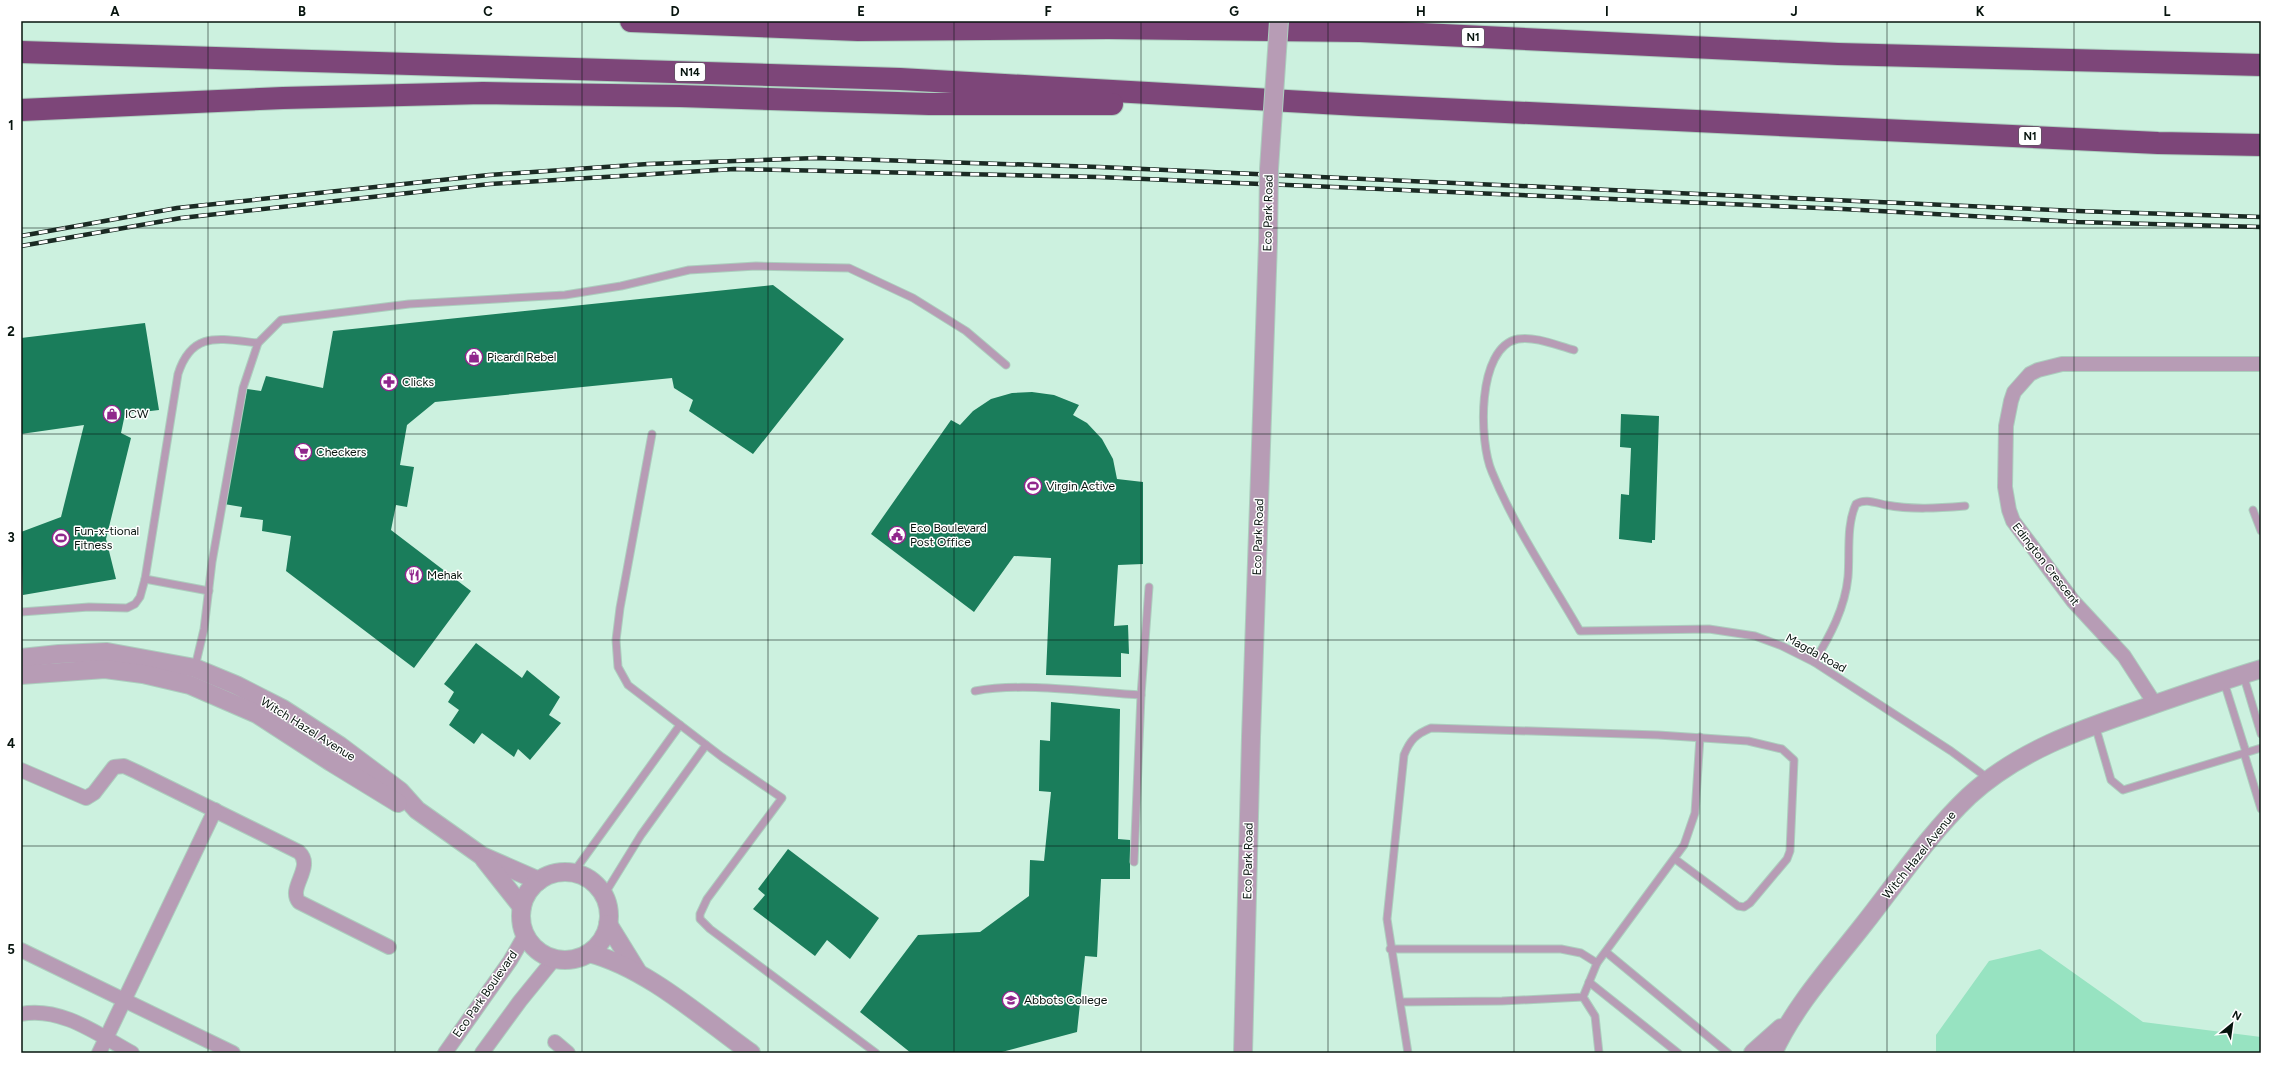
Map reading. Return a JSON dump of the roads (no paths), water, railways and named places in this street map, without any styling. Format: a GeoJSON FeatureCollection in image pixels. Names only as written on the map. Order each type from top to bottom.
{"type":"FeatureCollection","features":[{"type":"Feature","properties":{"kind":"highway"},"geometry":{"type":"LineString","coordinates":[[630,21],[858,30],[1108,28]]}},
{"type":"Feature","properties":{"kind":"highway"},"geometry":{"type":"LineString","coordinates":[[1082,21],[1108,28]]}},
{"type":"Feature","properties":{"kind":"highway","name":"N1"},"geometry":{"type":"LineString","coordinates":[[1108,28],[1360,31],[1838,54],[2261,65]]}},
{"type":"Feature","properties":{"kind":"highway","name":"N14"},"geometry":{"type":"LineString","coordinates":[[21,52],[900,79],[1359,105]]}},
{"type":"Feature","properties":{"kind":"highway"},"geometry":{"type":"LineString","coordinates":[[21,110],[283,98],[483,94],[672,96],[929,104],[1359,105]]}},
{"type":"Feature","properties":{"kind":"highway","name":"N1"},"geometry":{"type":"LineString","coordinates":[[1359,105],[2158,143],[2261,145]]}},
{"type":"Feature","properties":{"kind":"street","name":"Eco Park Road"},"geometry":{"type":"LineString","coordinates":[[1243,1053],[1251,737],[1268,241],[1269,169],[1279,21]]}},
{"type":"Feature","properties":{"kind":"street","name":"Edington Crescent"},"geometry":{"type":"LineString","coordinates":[[2155,704],[2113,642],[2073,601],[2012,521],[2005,487],[2006,426],[2010,401],[2014,392],[2030,374],[2038,370],[2062,364],[2261,364]]}},
{"type":"Feature","properties":{"kind":"street","name":"Witch Hazel Avenue"},"geometry":{"type":"LineString","coordinates":[[21,658],[59,654],[107,652],[192,677],[257,714],[331,762],[398,802],[418,810],[482,856],[539,881]]}},
{"type":"Feature","properties":{"kind":"street","name":"Witch Hazel Avenue"},"geometry":{"type":"LineString","coordinates":[[21,675],[105,669],[144,674],[192,677]]}},
{"type":"Feature","properties":{"kind":"street","name":"Witch Hazel Avenue"},"geometry":{"type":"LineString","coordinates":[[1753,1053],[1792,1017],[1941,826],[1990,779],[2035,750],[2095,725],[2224,680],[2261,669]]}},
{"type":"Feature","properties":{"kind":"street"},"geometry":{"type":"LineString","coordinates":[[21,770],[86,798],[94,793],[114,768],[124,766],[215,810],[302,855],[304,865],[296,894],[299,902],[389,947]]}},
{"type":"Feature","properties":{"kind":"street"},"geometry":{"type":"LineString","coordinates":[[99,1053],[107,1040],[215,810]]}},
{"type":"Feature","properties":{"kind":"street","name":"Witch Hazel Avenue"},"geometry":{"type":"LineString","coordinates":[[482,856],[522,907]]}},
{"type":"Feature","properties":{"kind":"street"},"geometry":{"type":"LineString","coordinates":[[573,873],[585,877],[596,885],[604,895],[608,909],[608,924],[604,935],[589,952],[572,959],[555,958],[543,954],[525,935],[521,916],[522,907],[531,888],[539,881],[549,875],[573,873]]}},
{"type":"Feature","properties":{"kind":"street"},"geometry":{"type":"LineString","coordinates":[[608,924],[637,971]]}},
{"type":"Feature","properties":{"kind":"street","name":"Eco Park Boulevard"},"geometry":{"type":"LineString","coordinates":[[445,1053],[510,961],[525,935]]}},
{"type":"Feature","properties":{"kind":"street"},"geometry":{"type":"LineString","coordinates":[[21,950],[232,1053]]}},
{"type":"Feature","properties":{"kind":"street"},"geometry":{"type":"LineString","coordinates":[[589,952],[606,957],[637,971],[751,1053]]}},
{"type":"Feature","properties":{"kind":"street"},"geometry":{"type":"LineString","coordinates":[[482,1053],[520,1001],[555,958]]}},
{"type":"Feature","properties":{"kind":"street"},"geometry":{"type":"LineString","coordinates":[[21,1014],[37,1012],[59,1016],[132,1053]]}},
{"type":"Feature","properties":{"kind":"street","name":"Witch Hazel Avenue"},"geometry":{"type":"LineString","coordinates":[[1773,1053],[1792,1017]]}},
{"type":"Feature","properties":{"kind":"street"},"geometry":{"type":"LineString","coordinates":[[556,1042],[568,1053]]}},
{"type":"Feature","properties":{"kind":"lane"},"geometry":{"type":"LineString","coordinates":[[192,677],[204,629],[243,388],[258,343],[281,320],[292,317],[409,304],[565,295],[621,286],[689,270],[756,266],[849,268],[913,298],[966,331],[1006,366]]}},
{"type":"Feature","properties":{"kind":"lane"},"geometry":{"type":"LineString","coordinates":[[21,612],[89,607],[127,608],[135,604],[140,597],[145,579],[178,374],[182,361],[189,350],[199,343],[221,339],[258,343]]}},
{"type":"Feature","properties":{"kind":"lane","name":"Magda Road"},"geometry":{"type":"LineString","coordinates":[[1574,350],[1539,340],[1518,339],[1500,349],[1487,374],[1484,438],[1494,478],[1521,530],[1580,631],[1725,630],[1755,636],[1782,646],[1814,662],[1990,779]]}},
{"type":"Feature","properties":{"kind":"lane"},"geometry":{"type":"LineString","coordinates":[[652,434],[620,608],[616,640],[618,667],[628,685],[706,745],[782,798],[708,899],[700,914],[700,919],[710,929],[876,1053]]}},
{"type":"Feature","properties":{"kind":"lane"},"geometry":{"type":"LineString","coordinates":[[1814,662],[1841,609],[1848,578],[1850,535],[1856,504],[1864,501],[1888,506],[1927,509],[1965,506]]}},
{"type":"Feature","properties":{"kind":"lane"},"geometry":{"type":"LineString","coordinates":[[2253,510],[2261,531]]}},
{"type":"Feature","properties":{"kind":"lane"},"geometry":{"type":"LineString","coordinates":[[145,579],[209,591]]}},
{"type":"Feature","properties":{"kind":"lane"},"geometry":{"type":"LineString","coordinates":[[1134,862],[1141,695],[1150,587]]}},
{"type":"Feature","properties":{"kind":"lane"},"geometry":{"type":"LineString","coordinates":[[2243,674],[2261,734]]}},
{"type":"Feature","properties":{"kind":"lane"},"geometry":{"type":"LineString","coordinates":[[2224,680],[2261,810]]}},
{"type":"Feature","properties":{"kind":"lane"},"geometry":{"type":"LineString","coordinates":[[974,691],[1018,688],[1141,695]]}},
{"type":"Feature","properties":{"kind":"lane"},"geometry":{"type":"LineString","coordinates":[[573,873],[680,725]]}},
{"type":"Feature","properties":{"kind":"lane"},"geometry":{"type":"LineString","coordinates":[[2095,725],[2111,780],[2123,790],[2261,748]]}},
{"type":"Feature","properties":{"kind":"lane"},"geometry":{"type":"LineString","coordinates":[[1408,1053],[1401,1002],[1390,949],[1387,919],[1403,761],[1410,741],[1420,733],[1431,728],[1700,737],[1768,745],[1782,750],[1794,760],[1790,851],[1784,864],[1750,903],[1744,907],[1738,906],[1674,859]]}},
{"type":"Feature","properties":{"kind":"lane"},"geometry":{"type":"LineString","coordinates":[[1583,996],[1597,963],[1684,845],[1694,813],[1700,737]]}},
{"type":"Feature","properties":{"kind":"lane"},"geometry":{"type":"LineString","coordinates":[[604,895],[641,835],[706,745]]}},
{"type":"Feature","properties":{"kind":"lane"},"geometry":{"type":"LineString","coordinates":[[1390,949],[1560,949],[1581,953],[1597,963]]}},
{"type":"Feature","properties":{"kind":"lane"},"geometry":{"type":"LineString","coordinates":[[1606,952],[1728,1053]]}},
{"type":"Feature","properties":{"kind":"lane"},"geometry":{"type":"LineString","coordinates":[[1589,982],[1678,1053]]}},
{"type":"Feature","properties":{"kind":"lane"},"geometry":{"type":"LineString","coordinates":[[1401,1002],[1502,1001],[1583,996]]}},
{"type":"Feature","properties":{"kind":"lane"},"geometry":{"type":"LineString","coordinates":[[1583,996],[1595,1016],[1599,1053]]}},
{"type":"Feature","properties":{"kind":"railway"},"geometry":{"type":"LineString","coordinates":[[21,236],[177,208],[489,175],[648,164],[817,158],[1099,167],[2077,211],[2261,217]]}},
{"type":"Feature","properties":{"kind":"railway"},"geometry":{"type":"LineString","coordinates":[[21,246],[181,218],[490,184],[734,169],[1099,177],[1843,209],[2077,222],[2261,227]]}},
{"type":"Feature","properties":{"kind":"place","name":"Picardi Rebel"},"geometry":{"type":"Point","coordinates":[474,357]}},
{"type":"Feature","properties":{"kind":"place","name":"Clicks"},"geometry":{"type":"Point","coordinates":[389,382]}},
{"type":"Feature","properties":{"kind":"place","name":"ICW"},"geometry":{"type":"Point","coordinates":[112,414]}},
{"type":"Feature","properties":{"kind":"place","name":"Checkers"},"geometry":{"type":"Point","coordinates":[303,452]}},
{"type":"Feature","properties":{"kind":"place","name":"Virgin Active"},"geometry":{"type":"Point","coordinates":[1033,486]}},
{"type":"Feature","properties":{"kind":"place","name":"Eco Boulevard Post Office"},"geometry":{"type":"Point","coordinates":[897,535]}},
{"type":"Feature","properties":{"kind":"place","name":"Fun-x-tional Fitness"},"geometry":{"type":"Point","coordinates":[61,538]}},
{"type":"Feature","properties":{"kind":"place","name":"Mehak"},"geometry":{"type":"Point","coordinates":[414,575]}},
{"type":"Feature","properties":{"kind":"place","name":"Abbots College"},"geometry":{"type":"Point","coordinates":[1011,1000]}}]}
